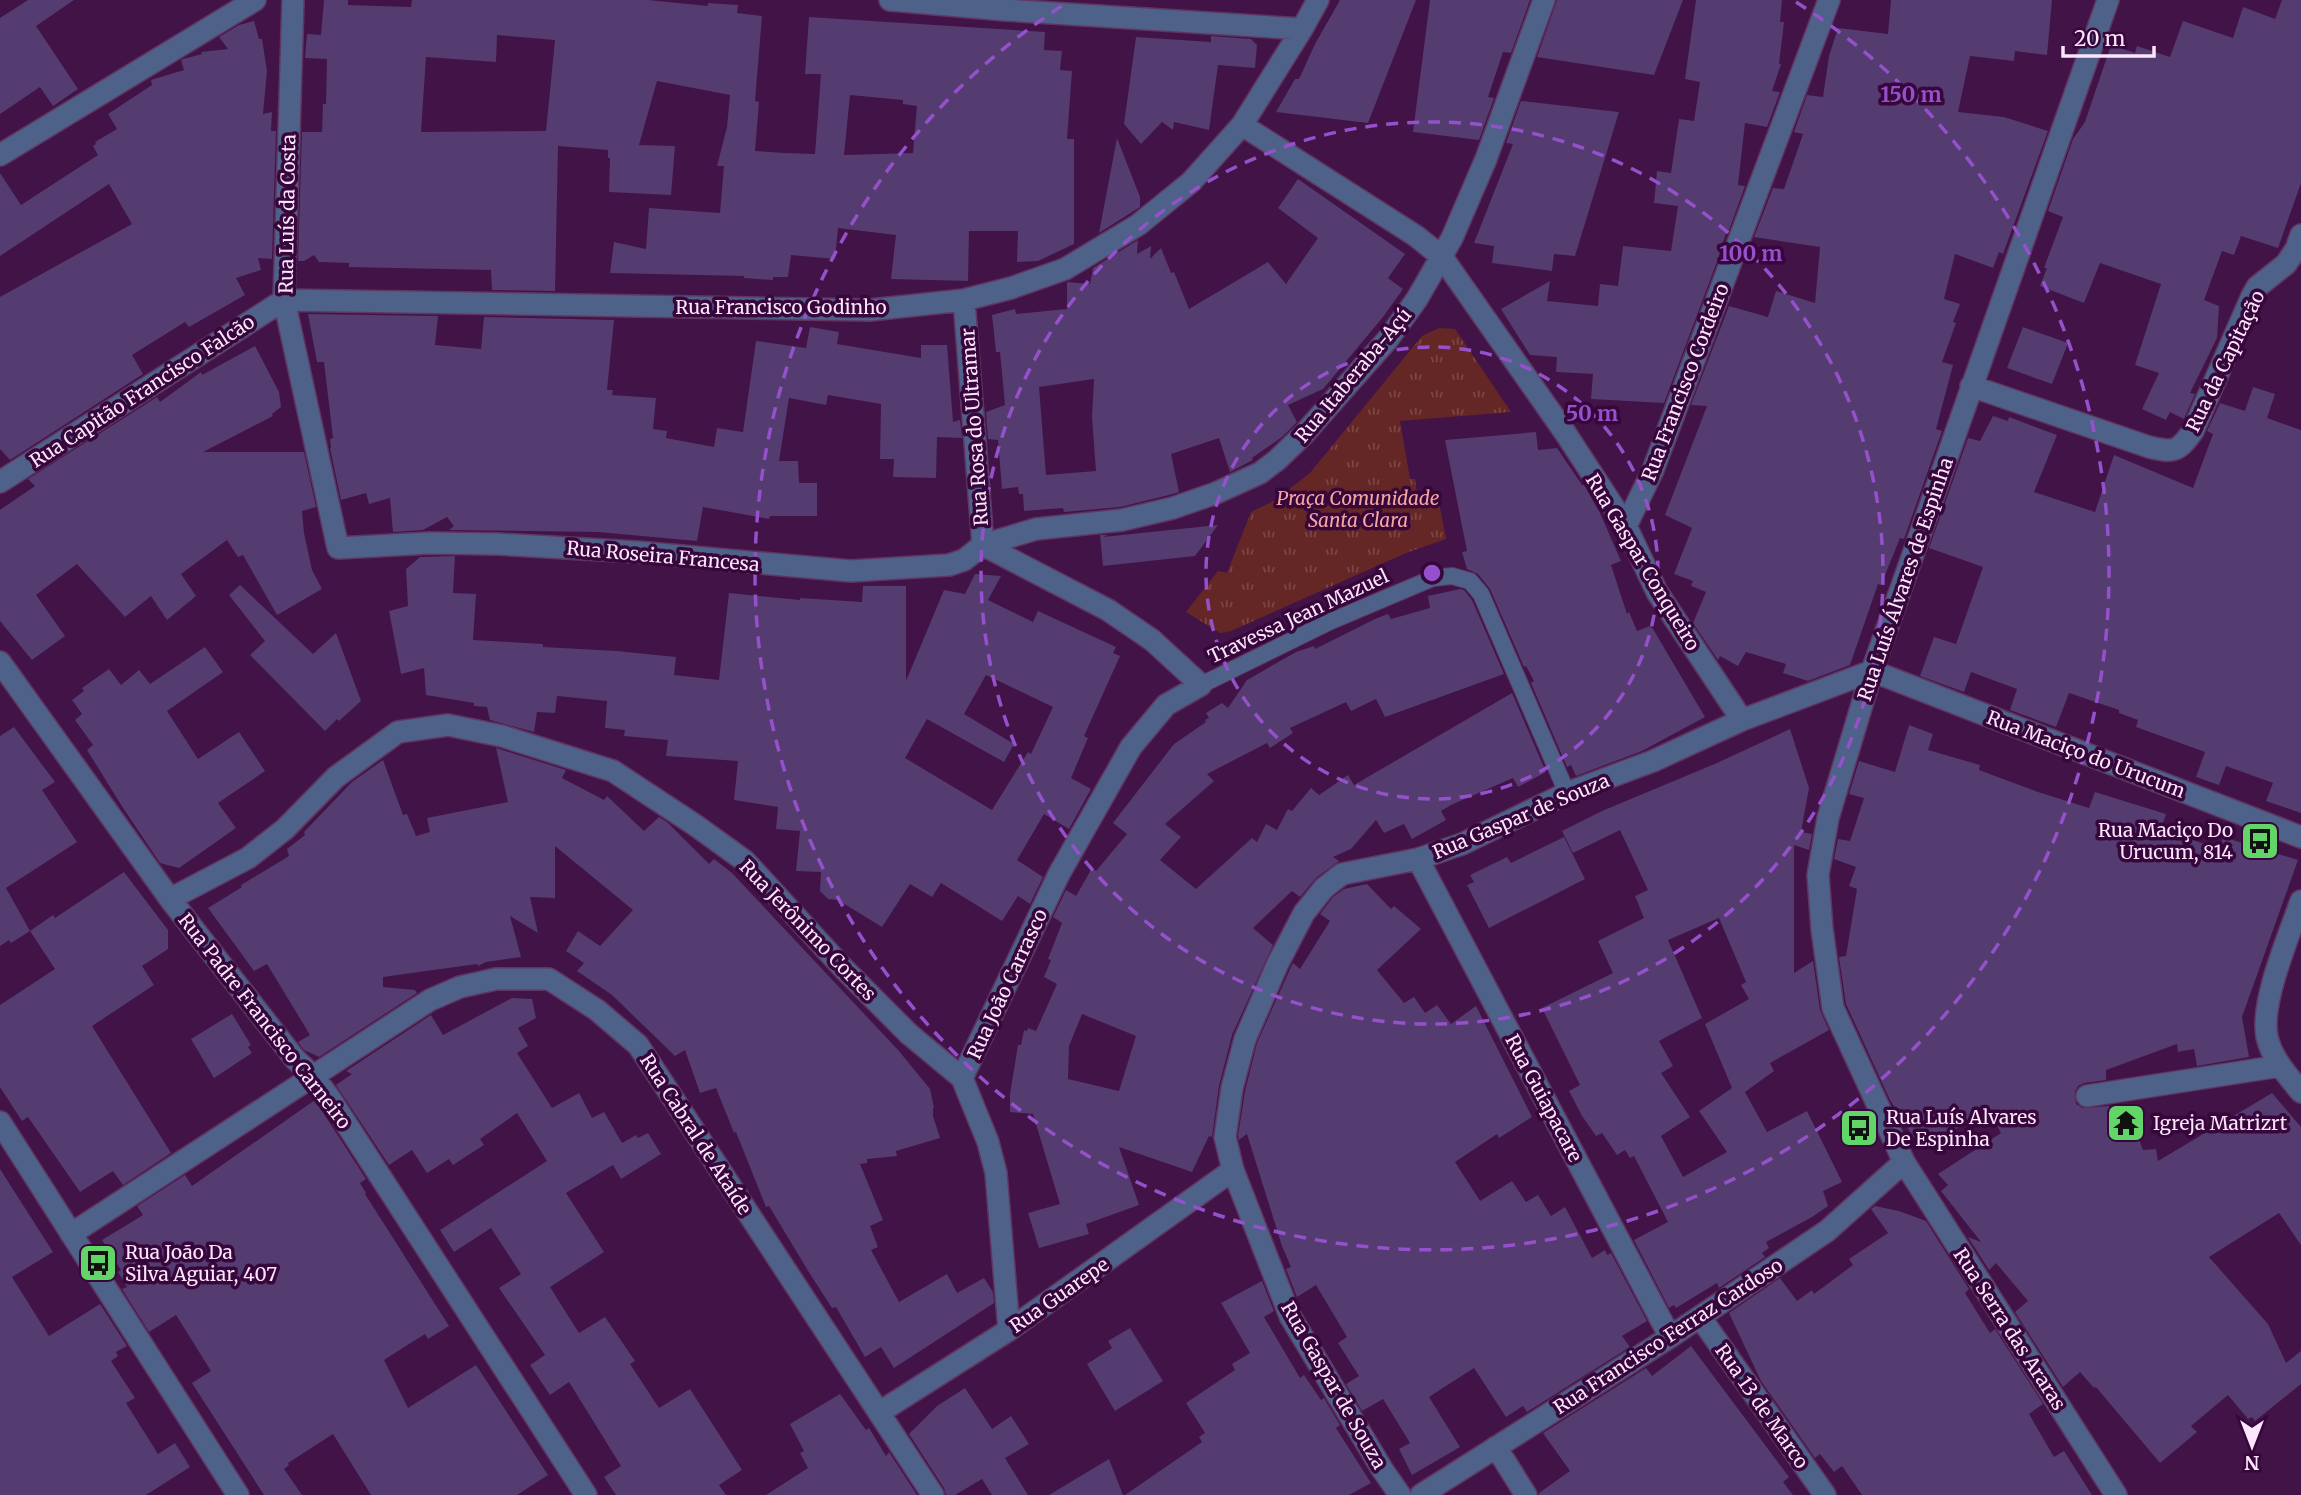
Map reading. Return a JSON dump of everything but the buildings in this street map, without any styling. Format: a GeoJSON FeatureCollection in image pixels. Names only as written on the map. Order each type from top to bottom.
{"type":"FeatureCollection","features":[{"type":"Feature","properties":{"kind":"street"},"geometry":{"type":"LineString","coordinates":[[0,155],[255,0]]}},
{"type":"Feature","properties":{"kind":"street","name":"Rua Luís da Costa"},"geometry":{"type":"LineString","coordinates":[[293,0],[284,300],[338,548]]}},
{"type":"Feature","properties":{"kind":"street"},"geometry":{"type":"LineString","coordinates":[[890,0],[1302,30]]}},
{"type":"Feature","properties":{"kind":"street","name":"Rua Francisco Godinho"},"geometry":{"type":"LineString","coordinates":[[284,300],[870,310],[964,300],[1011,288],[1065,270],[1138,225],[1191,182],[1242,125],[1318,0]]}},
{"type":"Feature","properties":{"kind":"street","name":"Rua Itaberaba-Açú"},"geometry":{"type":"LineString","coordinates":[[983,545],[1036,529],[1122,520],[1173,509],[1260,473],[1304,435],[1388,340],[1442,257],[1486,159],[1544,0]]}},
{"type":"Feature","properties":{"kind":"street","name":"Rua Francisco Cordeiro"},"geometry":{"type":"LineString","coordinates":[[1626,526],[1653,470],[1829,0]]}},
{"type":"Feature","properties":{"kind":"street","name":"Rua Luís Álvares de Espinha"},"geometry":{"type":"LineString","coordinates":[[1904,1162],[1833,1008],[1818,875],[1828,818],[1872,671],[2108,0]]}},
{"type":"Feature","properties":{"kind":"street","name":"Rua Gaspar Conqueiro"},"geometry":{"type":"LineString","coordinates":[[1242,125],[1416,236],[1442,257],[1626,526],[1657,592],[1742,720]]}},
{"type":"Feature","properties":{"kind":"street","name":"Rua da Capitação"},"geometry":{"type":"LineString","coordinates":[[1972,386],[2166,452],[2183,446],[2193,431],[2257,287],[2286,264],[2301,235]]}},
{"type":"Feature","properties":{"kind":"street","name":"Rua Capitão Francisco Falcão"},"geometry":{"type":"LineString","coordinates":[[0,482],[284,300]]}},
{"type":"Feature","properties":{"kind":"street","name":"Rua Rosa do Ultramar"},"geometry":{"type":"LineString","coordinates":[[964,300],[983,545],[1108,610],[1152,640],[1201,685]]}},
{"type":"Feature","properties":{"kind":"street","name":"Rua Roseira Francesa"},"geometry":{"type":"LineString","coordinates":[[338,548],[497,544],[638,552],[851,571],[949,565],[964,560],[983,545]]}},
{"type":"Feature","properties":{"kind":"street","name":"Rua Padre Francisco Carneiro"},"geometry":{"type":"LineString","coordinates":[[0,662],[170,900],[295,1059],[329,1097],[586,1495]]}},
{"type":"Feature","properties":{"kind":"street","name":"Rua Gaspar de Souza"},"geometry":{"type":"LineString","coordinates":[[1400,1495],[1290,1316],[1233,1170],[1225,1138],[1232,1088],[1245,1040],[1278,963],[1304,913],[1324,888],[1342,874],[1418,859],[1462,844],[1567,793],[1653,761],[1742,720],[1872,671]]}},
{"type":"Feature","properties":{"kind":"street","name":"Rua Maciço do Urucum"},"geometry":{"type":"LineString","coordinates":[[1872,671],[2301,837]]}},
{"type":"Feature","properties":{"kind":"street","name":"Rua João Carrasco"},"geometry":{"type":"LineString","coordinates":[[1009,1330],[996,1173],[988,1142],[962,1078],[1059,874],[1131,747],[1166,705],[1201,685]]}},
{"type":"Feature","properties":{"kind":"street","name":"Rua Jerônimo Cortes"},"geometry":{"type":"LineString","coordinates":[[170,900],[248,858],[285,829],[337,778],[398,732],[448,725],[502,736],[613,771],[745,862],[844,969],[909,1034],[962,1078]]}},
{"type":"Feature","properties":{"kind":"street","name":"Rua Guiapacare"},"geometry":{"type":"LineString","coordinates":[[1418,859],[1670,1337]]}},
{"type":"Feature","properties":{"kind":"street"},"geometry":{"type":"LineString","coordinates":[[2301,901],[2269,998],[2266,1018],[2267,1038],[2280,1066],[2301,1092]]}},
{"type":"Feature","properties":{"kind":"street","name":"Rua Cabral de Ataíde"},"geometry":{"type":"LineString","coordinates":[[71,1234],[430,1000],[460,987],[496,979],[549,979],[597,1010],[638,1045],[933,1495]]}},
{"type":"Feature","properties":{"kind":"street"},"geometry":{"type":"LineString","coordinates":[[2087,1096],[2280,1066]]}},
{"type":"Feature","properties":{"kind":"street"},"geometry":{"type":"LineString","coordinates":[[0,1122],[239,1495]]}},
{"type":"Feature","properties":{"kind":"street","name":"Rua Francisco Ferraz Cardoso"},"geometry":{"type":"LineString","coordinates":[[1421,1495],[1670,1337],[1827,1231],[1904,1162]]}},
{"type":"Feature","properties":{"kind":"street","name":"Rua Serra das Araras"},"geometry":{"type":"LineString","coordinates":[[1904,1162],[2116,1495]]}},
{"type":"Feature","properties":{"kind":"street","name":"Rua Guarepe"},"geometry":{"type":"LineString","coordinates":[[880,1412],[1009,1330],[1233,1170]]}},
{"type":"Feature","properties":{"kind":"street","name":"Rua 13 de Marco"},"geometry":{"type":"LineString","coordinates":[[1700,1317],[1825,1495]]}},
{"type":"Feature","properties":{"kind":"street"},"geometry":{"type":"LineString","coordinates":[[1496,1447],[1526,1495]]}},
{"type":"Feature","properties":{"kind":"lane","name":"Travessa Jean Mazuel"},"geometry":{"type":"LineString","coordinates":[[1201,685],[1329,622],[1433,578],[1452,576],[1470,581],[1481,594],[1567,793]]}},
{"type":"Feature","properties":{"kind":"green space","name":"Praça Comunidade Santa Clara"},"geometry":{"type":"Polygon","coordinates":[[[1439,328],[1455,329],[1511,412],[1400,421],[1410,479],[1415,479],[1418,500],[1438,497],[1446,539],[1406,553],[1231,631],[1220,633],[1186,612],[1218,571],[1227,573],[1251,512],[1274,501],[1310,473],[1422,336],[1439,328]]]}},
{"type":"Feature","properties":{"kind":"place","name":"Rua Maciço Do Urucum, 814"},"geometry":{"type":"Point","coordinates":[2260,841]}},
{"type":"Feature","properties":{"kind":"place","name":"Igreja Matrizrt"},"geometry":{"type":"Point","coordinates":[2126,1123]}},
{"type":"Feature","properties":{"kind":"place","name":"Rua Luís Alvares De Espinha"},"geometry":{"type":"Point","coordinates":[1859,1128]}},
{"type":"Feature","properties":{"kind":"place","name":"Rua João Da Silva Aguiar, 407"},"geometry":{"type":"Point","coordinates":[98,1263]}}]}
